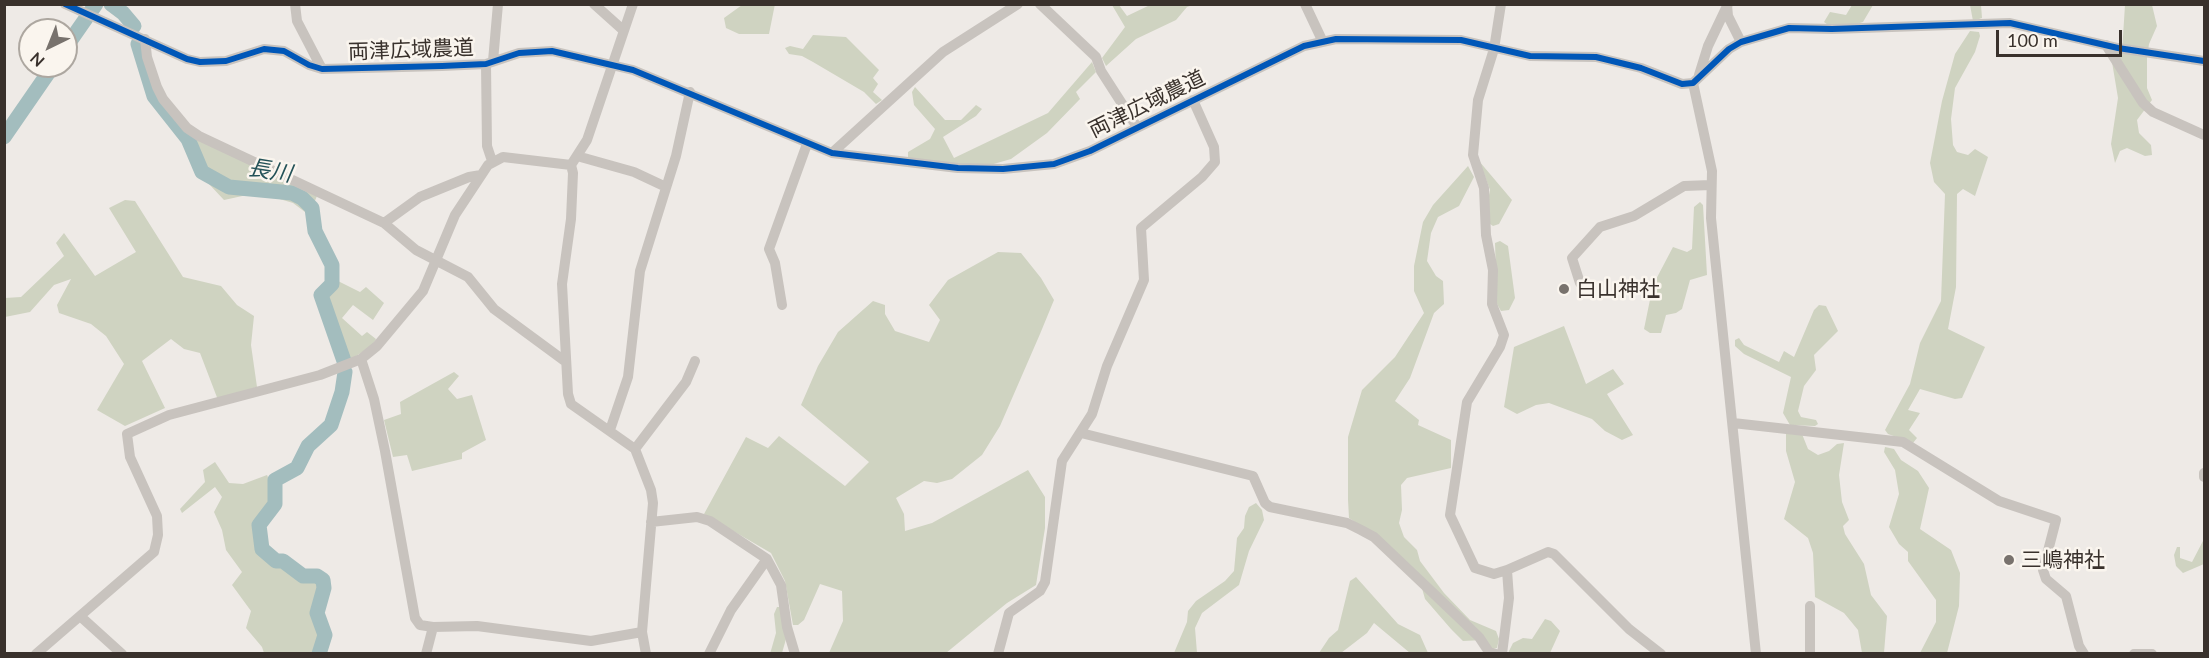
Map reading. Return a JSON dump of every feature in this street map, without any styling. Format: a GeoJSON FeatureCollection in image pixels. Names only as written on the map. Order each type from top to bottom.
{"type":"FeatureCollection","features":[{"type":"Feature","properties":{"kind":"street"},"geometry":{"type":"LineString","coordinates":[[295,4],[297,21],[322,69]]}},
{"type":"Feature","properties":{"kind":"street"},"geometry":{"type":"LineString","coordinates":[[492,161],[487,146],[489,63],[498,4]]}},
{"type":"Feature","properties":{"kind":"street"},"geometry":{"type":"LineString","coordinates":[[594,4],[623,30]]}},
{"type":"Feature","properties":{"kind":"street"},"geometry":{"type":"LineString","coordinates":[[633,4],[587,140],[574,160],[571,219],[562,284],[566,362],[571,404],[635,449],[651,490],[651,522],[642,632],[646,654]]}},
{"type":"Feature","properties":{"kind":"street"},"geometry":{"type":"LineString","coordinates":[[832,153],[943,52],[1018,4]]}},
{"type":"Feature","properties":{"kind":"street"},"geometry":{"type":"LineString","coordinates":[[1040,4],[1096,57],[1101,71],[1137,127]]}},
{"type":"Feature","properties":{"kind":"street"},"geometry":{"type":"LineString","coordinates":[[1305,4],[1322,40]]}},
{"type":"Feature","properties":{"kind":"street"},"geometry":{"type":"LineString","coordinates":[[1501,4],[1494,49],[1478,100],[1473,155],[1484,188],[1486,235],[1493,270],[1492,304],[1503,334],[1500,347],[1467,402],[1450,515],[1475,568],[1494,574],[1548,552],[1554,554],[1629,629],[1661,654]]}},
{"type":"Feature","properties":{"kind":"street"},"geometry":{"type":"LineString","coordinates":[[1727,5],[1728,16],[1741,42]]}},
{"type":"Feature","properties":{"kind":"street"},"geometry":{"type":"LineString","coordinates":[[1727,5],[1696,79],[1708,146],[1711,218],[1756,654]]}},
{"type":"Feature","properties":{"kind":"street","name":"両津広域農道"},"geometry":{"type":"LineString","coordinates":[[70,7],[200,62],[226,61],[264,49],[276,49],[322,69],[489,63],[519,53],[539,51],[612,65],[690,92],[832,153],[958,168],[1027,167],[1054,164],[1090,151],[1304,46],[1322,40],[1461,40],[1530,56],[1596,57],[1641,68],[1682,84],[1696,79]]}},
{"type":"Feature","properties":{"kind":"street"},"geometry":{"type":"LineString","coordinates":[[1696,79],[1729,49],[1741,42],[1790,28],[1832,29],[2010,23],[2106,45],[2205,61]]}},
{"type":"Feature","properties":{"kind":"street"},"geometry":{"type":"LineString","coordinates":[[145,39],[147,57],[157,87],[163,99],[187,128],[199,136],[384,223],[404,241],[436,262],[468,277],[494,309],[566,362]]}},
{"type":"Feature","properties":{"kind":"street"},"geometry":{"type":"LineString","coordinates":[[2106,45],[2143,103],[2153,111],[2205,135]]}},
{"type":"Feature","properties":{"kind":"street"},"geometry":{"type":"LineString","coordinates":[[610,430],[628,377],[640,272],[666,188],[690,92]]}},
{"type":"Feature","properties":{"kind":"street"},"geometry":{"type":"LineString","coordinates":[[998,654],[1009,613],[1040,591],[1045,582],[1062,461],[1092,414],[1107,366],[1144,280],[1141,228],[1202,177],[1215,162],[1214,147],[1193,100]]}},
{"type":"Feature","properties":{"kind":"street"},"geometry":{"type":"LineString","coordinates":[[782,305],[769,249],[807,144]]}},
{"type":"Feature","properties":{"kind":"street"},"geometry":{"type":"LineString","coordinates":[[36,654],[149,560],[156,545],[158,516],[130,457],[127,434],[169,415],[321,375],[361,359],[377,346],[423,291],[455,215],[492,161],[503,157],[574,160],[634,172],[666,188]]}},
{"type":"Feature","properties":{"kind":"street"},"geometry":{"type":"LineString","coordinates":[[384,223],[420,197],[469,177],[481,175]]}},
{"type":"Feature","properties":{"kind":"street"},"geometry":{"type":"LineString","coordinates":[[1580,283],[1572,258],[1600,227],[1634,216],[1684,186],[1711,185]]}},
{"type":"Feature","properties":{"kind":"street"},"geometry":{"type":"LineString","coordinates":[[361,359],[374,399],[386,451],[415,618],[420,625],[477,626],[591,641],[642,632]]}},
{"type":"Feature","properties":{"kind":"street"},"geometry":{"type":"LineString","coordinates":[[635,449],[686,382],[695,361]]}},
{"type":"Feature","properties":{"kind":"street"},"geometry":{"type":"LineString","coordinates":[[1733,423],[1903,442],[2000,501],[2056,520],[2043,570],[2046,579],[2066,596],[2079,646],[2084,654]]}},
{"type":"Feature","properties":{"kind":"street"},"geometry":{"type":"LineString","coordinates":[[1082,433],[1253,476],[1265,503],[1270,507],[1347,523],[1361,530],[1374,537],[1479,638],[1489,652],[1496,654]]}},
{"type":"Feature","properties":{"kind":"street"},"geometry":{"type":"LineString","coordinates":[[651,522],[697,517],[710,521],[767,559],[775,570],[783,592],[787,627],[795,654]]}},
{"type":"Feature","properties":{"kind":"street"},"geometry":{"type":"LineString","coordinates":[[709,654],[731,610],[767,559]]}},
{"type":"Feature","properties":{"kind":"street"},"geometry":{"type":"LineString","coordinates":[[1502,654],[1509,598],[1507,570]]}},
{"type":"Feature","properties":{"kind":"street"},"geometry":{"type":"LineString","coordinates":[[1810,606],[1810,654]]}},
{"type":"Feature","properties":{"kind":"street"},"geometry":{"type":"LineString","coordinates":[[80,616],[122,654]]}},
{"type":"Feature","properties":{"kind":"street"},"geometry":{"type":"LineString","coordinates":[[426,654],[434,627]]}},
{"type":"Feature","properties":{"kind":"street"},"geometry":{"type":"LineString","coordinates":[[2134,654],[2152,654]]}},
{"type":"Feature","properties":{"kind":"green space"},"geometry":{"type":"Polygon","coordinates":[[[775,4],[769,34],[739,34],[726,28],[724,18],[742,5],[775,4]]]}},
{"type":"Feature","properties":{"kind":"green space"},"geometry":{"type":"Polygon","coordinates":[[[1112,5],[1119,5],[1127,16],[1150,5],[1193,5],[1187,7],[1176,20],[1136,39],[1106,66],[1102,58],[1125,27],[1112,5]]]}},
{"type":"Feature","properties":{"kind":"green space"},"geometry":{"type":"Polygon","coordinates":[[[1852,5],[1873,5],[1863,22],[1853,25],[1828,25],[1824,22],[1830,12],[1846,15],[1852,5]]]}},
{"type":"Feature","properties":{"kind":"green space"},"geometry":{"type":"Polygon","coordinates":[[[1970,5],[1981,5],[1982,18],[1973,21],[1970,5]]]}},
{"type":"Feature","properties":{"kind":"green space"},"geometry":{"type":"Polygon","coordinates":[[[2125,5],[2152,5],[2157,26],[2149,44],[2147,58],[2147,88],[2152,100],[2137,120],[2139,133],[2151,145],[2152,155],[2145,156],[2127,148],[2120,151],[2115,163],[2111,144],[2118,98],[2112,62],[2115,51],[2122,52],[2125,5]]]}},
{"type":"Feature","properties":{"kind":"green space"},"geometry":{"type":"Polygon","coordinates":[[[1970,31],[1979,32],[1980,36],[1975,52],[1955,88],[1951,119],[1953,145],[1957,152],[1968,155],[1975,149],[1988,157],[1975,196],[1963,189],[1957,194],[1956,287],[1948,329],[1985,347],[1962,398],[1955,399],[1920,389],[1908,410],[1920,413],[1909,430],[1917,438],[1913,443],[1888,434],[1885,430],[1910,384],[1920,343],[1941,301],[1945,194],[1934,182],[1930,163],[1942,101],[1955,54],[1970,31]]]}},
{"type":"Feature","properties":{"kind":"green space"},"geometry":{"type":"Polygon","coordinates":[[[813,35],[846,37],[879,70],[873,78],[878,84],[873,92],[882,100],[876,104],[864,92],[802,56],[789,54],[785,48],[790,46],[803,49],[813,35]]]}},
{"type":"Feature","properties":{"kind":"green space"},"geometry":{"type":"Polygon","coordinates":[[[1092,62],[1096,72],[1076,92],[1080,99],[1047,133],[1011,159],[990,165],[943,164],[908,158],[908,152],[930,139],[935,129],[914,105],[912,92],[915,87],[945,120],[961,120],[976,105],[982,109],[976,116],[943,137],[954,158],[1048,113],[1092,62]]]}},
{"type":"Feature","properties":{"kind":"green space"},"geometry":{"type":"Polygon","coordinates":[[[187,132],[317,196],[309,215],[293,203],[273,197],[247,195],[224,200],[193,167],[182,136],[187,132]]]}},
{"type":"Feature","properties":{"kind":"green space"},"geometry":{"type":"Polygon","coordinates":[[[1479,161],[1512,200],[1499,224],[1493,226],[1490,224],[1486,211],[1490,190],[1479,161]]]}},
{"type":"Feature","properties":{"kind":"green space"},"geometry":{"type":"Polygon","coordinates":[[[1468,166],[1474,177],[1459,206],[1438,217],[1431,233],[1427,261],[1436,276],[1443,281],[1444,304],[1434,313],[1410,378],[1395,401],[1419,420],[1418,425],[1451,440],[1451,468],[1407,478],[1401,485],[1402,510],[1399,523],[1404,537],[1417,550],[1420,561],[1444,593],[1470,620],[1496,631],[1499,639],[1497,648],[1492,649],[1484,640],[1463,641],[1451,629],[1425,599],[1418,574],[1378,537],[1349,518],[1348,500],[1348,437],[1362,390],[1395,357],[1424,313],[1414,291],[1414,266],[1423,222],[1433,205],[1468,166]]]}},
{"type":"Feature","properties":{"kind":"green space"},"geometry":{"type":"Polygon","coordinates":[[[125,200],[135,201],[183,277],[221,286],[237,305],[254,316],[251,345],[257,387],[218,400],[200,353],[184,349],[171,339],[142,361],[165,408],[125,426],[97,410],[124,364],[106,336],[91,324],[59,313],[57,305],[71,279],[54,285],[30,312],[5,317],[5,298],[21,297],[64,256],[56,243],[64,233],[95,276],[136,252],[109,208],[125,200]]]}},
{"type":"Feature","properties":{"kind":"green space"},"geometry":{"type":"Polygon","coordinates":[[[1700,202],[1703,205],[1707,275],[1690,280],[1682,309],[1666,315],[1661,333],[1650,333],[1644,329],[1653,285],[1673,247],[1687,252],[1692,249],[1694,207],[1700,202]]]}},
{"type":"Feature","properties":{"kind":"green space"},"geometry":{"type":"Polygon","coordinates":[[[1500,241],[1508,246],[1515,298],[1509,310],[1501,311],[1497,304],[1495,243],[1500,241]]]}},
{"type":"Feature","properties":{"kind":"green space"},"geometry":{"type":"Polygon","coordinates":[[[998,252],[1021,253],[1041,278],[1054,300],[1040,334],[1000,426],[982,455],[952,479],[937,483],[924,481],[896,498],[904,514],[905,531],[932,523],[1028,470],[1045,497],[1045,528],[1036,585],[1007,603],[946,653],[829,653],[843,621],[842,591],[820,584],[804,620],[798,625],[793,625],[785,581],[771,553],[704,514],[746,437],[768,448],[779,436],[845,486],[869,462],[801,405],[818,366],[838,332],[873,301],[885,305],[885,314],[895,331],[929,342],[940,320],[929,305],[948,280],[998,252]]]}},
{"type":"Feature","properties":{"kind":"green space"},"geometry":{"type":"Polygon","coordinates":[[[338,281],[360,292],[366,287],[384,303],[373,320],[353,305],[342,318],[362,336],[367,332],[376,339],[372,346],[348,361],[325,300],[338,281]]]}},
{"type":"Feature","properties":{"kind":"green space"},"geometry":{"type":"Polygon","coordinates":[[[1819,305],[1826,306],[1838,331],[1814,355],[1816,370],[1804,386],[1798,411],[1801,417],[1816,420],[1818,424],[1815,426],[1790,425],[1783,413],[1791,377],[1744,354],[1735,346],[1735,340],[1739,338],[1744,345],[1779,362],[1784,351],[1794,357],[1814,310],[1819,305]]]}},
{"type":"Feature","properties":{"kind":"green space"},"geometry":{"type":"Polygon","coordinates":[[[1564,326],[1586,384],[1613,369],[1624,384],[1607,394],[1633,435],[1622,440],[1605,431],[1592,419],[1549,403],[1536,405],[1517,414],[1504,407],[1514,347],[1564,326]]]}},
{"type":"Feature","properties":{"kind":"green space"},"geometry":{"type":"Polygon","coordinates":[[[454,372],[459,376],[448,389],[457,399],[472,395],[486,440],[462,453],[462,459],[412,471],[407,455],[393,457],[384,420],[401,414],[400,402],[454,372]]]}},
{"type":"Feature","properties":{"kind":"green space"},"geometry":{"type":"Polygon","coordinates":[[[1786,434],[1802,434],[1808,449],[1818,455],[1829,451],[1837,444],[1844,443],[1839,475],[1842,502],[1849,520],[1843,526],[1845,534],[1864,564],[1871,595],[1887,616],[1884,653],[1862,653],[1858,630],[1844,613],[1815,597],[1813,553],[1808,538],[1784,519],[1795,482],[1786,451],[1786,434]]]}},
{"type":"Feature","properties":{"kind":"green space"},"geometry":{"type":"Polygon","coordinates":[[[1885,447],[1894,449],[1901,460],[1918,471],[1929,488],[1920,529],[1951,550],[1960,573],[1959,606],[1947,653],[1920,653],[1936,622],[1936,600],[1908,561],[1908,552],[1899,544],[1889,527],[1899,494],[1895,470],[1884,452],[1885,447]]]}},
{"type":"Feature","properties":{"kind":"green space"},"geometry":{"type":"Polygon","coordinates":[[[215,462],[229,483],[243,484],[267,475],[271,484],[272,503],[256,525],[256,545],[262,555],[276,564],[284,564],[303,579],[318,581],[320,587],[314,613],[322,631],[316,653],[264,653],[262,647],[246,628],[251,611],[232,585],[242,572],[226,550],[222,530],[214,512],[222,497],[215,487],[182,513],[180,509],[205,482],[203,470],[215,462]]]}},
{"type":"Feature","properties":{"kind":"green space"},"geometry":{"type":"Polygon","coordinates":[[[1256,503],[1262,510],[1264,520],[1249,551],[1239,585],[1202,613],[1195,628],[1197,653],[1174,653],[1187,622],[1188,611],[1196,601],[1225,581],[1234,571],[1237,538],[1244,528],[1245,516],[1249,507],[1256,503]]]}},
{"type":"Feature","properties":{"kind":"green space"},"geometry":{"type":"Polygon","coordinates":[[[2204,539],[2204,564],[2183,573],[2176,566],[2174,555],[2177,547],[2180,547],[2180,558],[2192,562],[2204,539]]]}},
{"type":"Feature","properties":{"kind":"green space"},"geometry":{"type":"Polygon","coordinates":[[[1356,577],[1398,624],[1420,635],[1428,653],[1410,653],[1374,623],[1367,633],[1341,653],[1319,653],[1329,638],[1338,630],[1350,581],[1356,577]]]}},
{"type":"Feature","properties":{"kind":"green space"},"geometry":{"type":"Polygon","coordinates":[[[777,607],[781,607],[786,639],[782,653],[770,654],[776,633],[774,614],[777,607]]]}},
{"type":"Feature","properties":{"kind":"green space"},"geometry":{"type":"Polygon","coordinates":[[[1545,619],[1551,621],[1560,631],[1550,653],[1508,653],[1513,643],[1523,638],[1532,639],[1545,619]]]}},
{"type":"Feature","properties":{"kind":"waterway"},"geometry":{"type":"LineString","coordinates":[[78,30],[96,4]]}},
{"type":"Feature","properties":{"kind":"waterway","name":"長川"},"geometry":{"type":"LineString","coordinates":[[111,4],[134,26]]}},
{"type":"Feature","properties":{"kind":"waterway","name":"長川"},"geometry":{"type":"LineString","coordinates":[[138,44],[154,96],[188,139],[202,172],[229,187],[292,193],[302,198],[312,208],[315,231],[332,265],[332,284],[321,295],[344,361]]}},
{"type":"Feature","properties":{"kind":"waterway"},"geometry":{"type":"LineString","coordinates":[[4,137],[45,78]]}},
{"type":"Feature","properties":{"kind":"waterway","name":"長川"},"geometry":{"type":"LineString","coordinates":[[319,654],[325,635],[317,613],[324,588],[323,580],[317,576],[303,576],[283,561],[276,561],[262,549],[259,525],[275,504],[275,480],[297,468],[308,446],[331,425],[342,392],[345,372]]}},
{"type":"Feature","properties":{"kind":"cycle path"},"geometry":{"type":"LineString","coordinates":[[65,4],[187,59],[200,62],[226,61],[264,49],[284,51],[309,65],[322,69],[442,66],[486,64],[519,53],[552,51],[633,70],[832,153],[958,168],[1003,169],[1054,164],[1090,151],[1304,46],[1336,39],[1461,40],[1530,56],[1596,57],[1641,68],[1682,84],[1693,83],[1729,49],[1741,42],[1789,28],[1832,29],[2010,23],[2118,48],[2204,61]]}},
{"type":"Feature","properties":{"kind":"place","name":"白山神社"},"geometry":{"type":"Point","coordinates":[1564,289]}},
{"type":"Feature","properties":{"kind":"place","name":"三嶋神社"},"geometry":{"type":"Point","coordinates":[2009,560]}}]}
